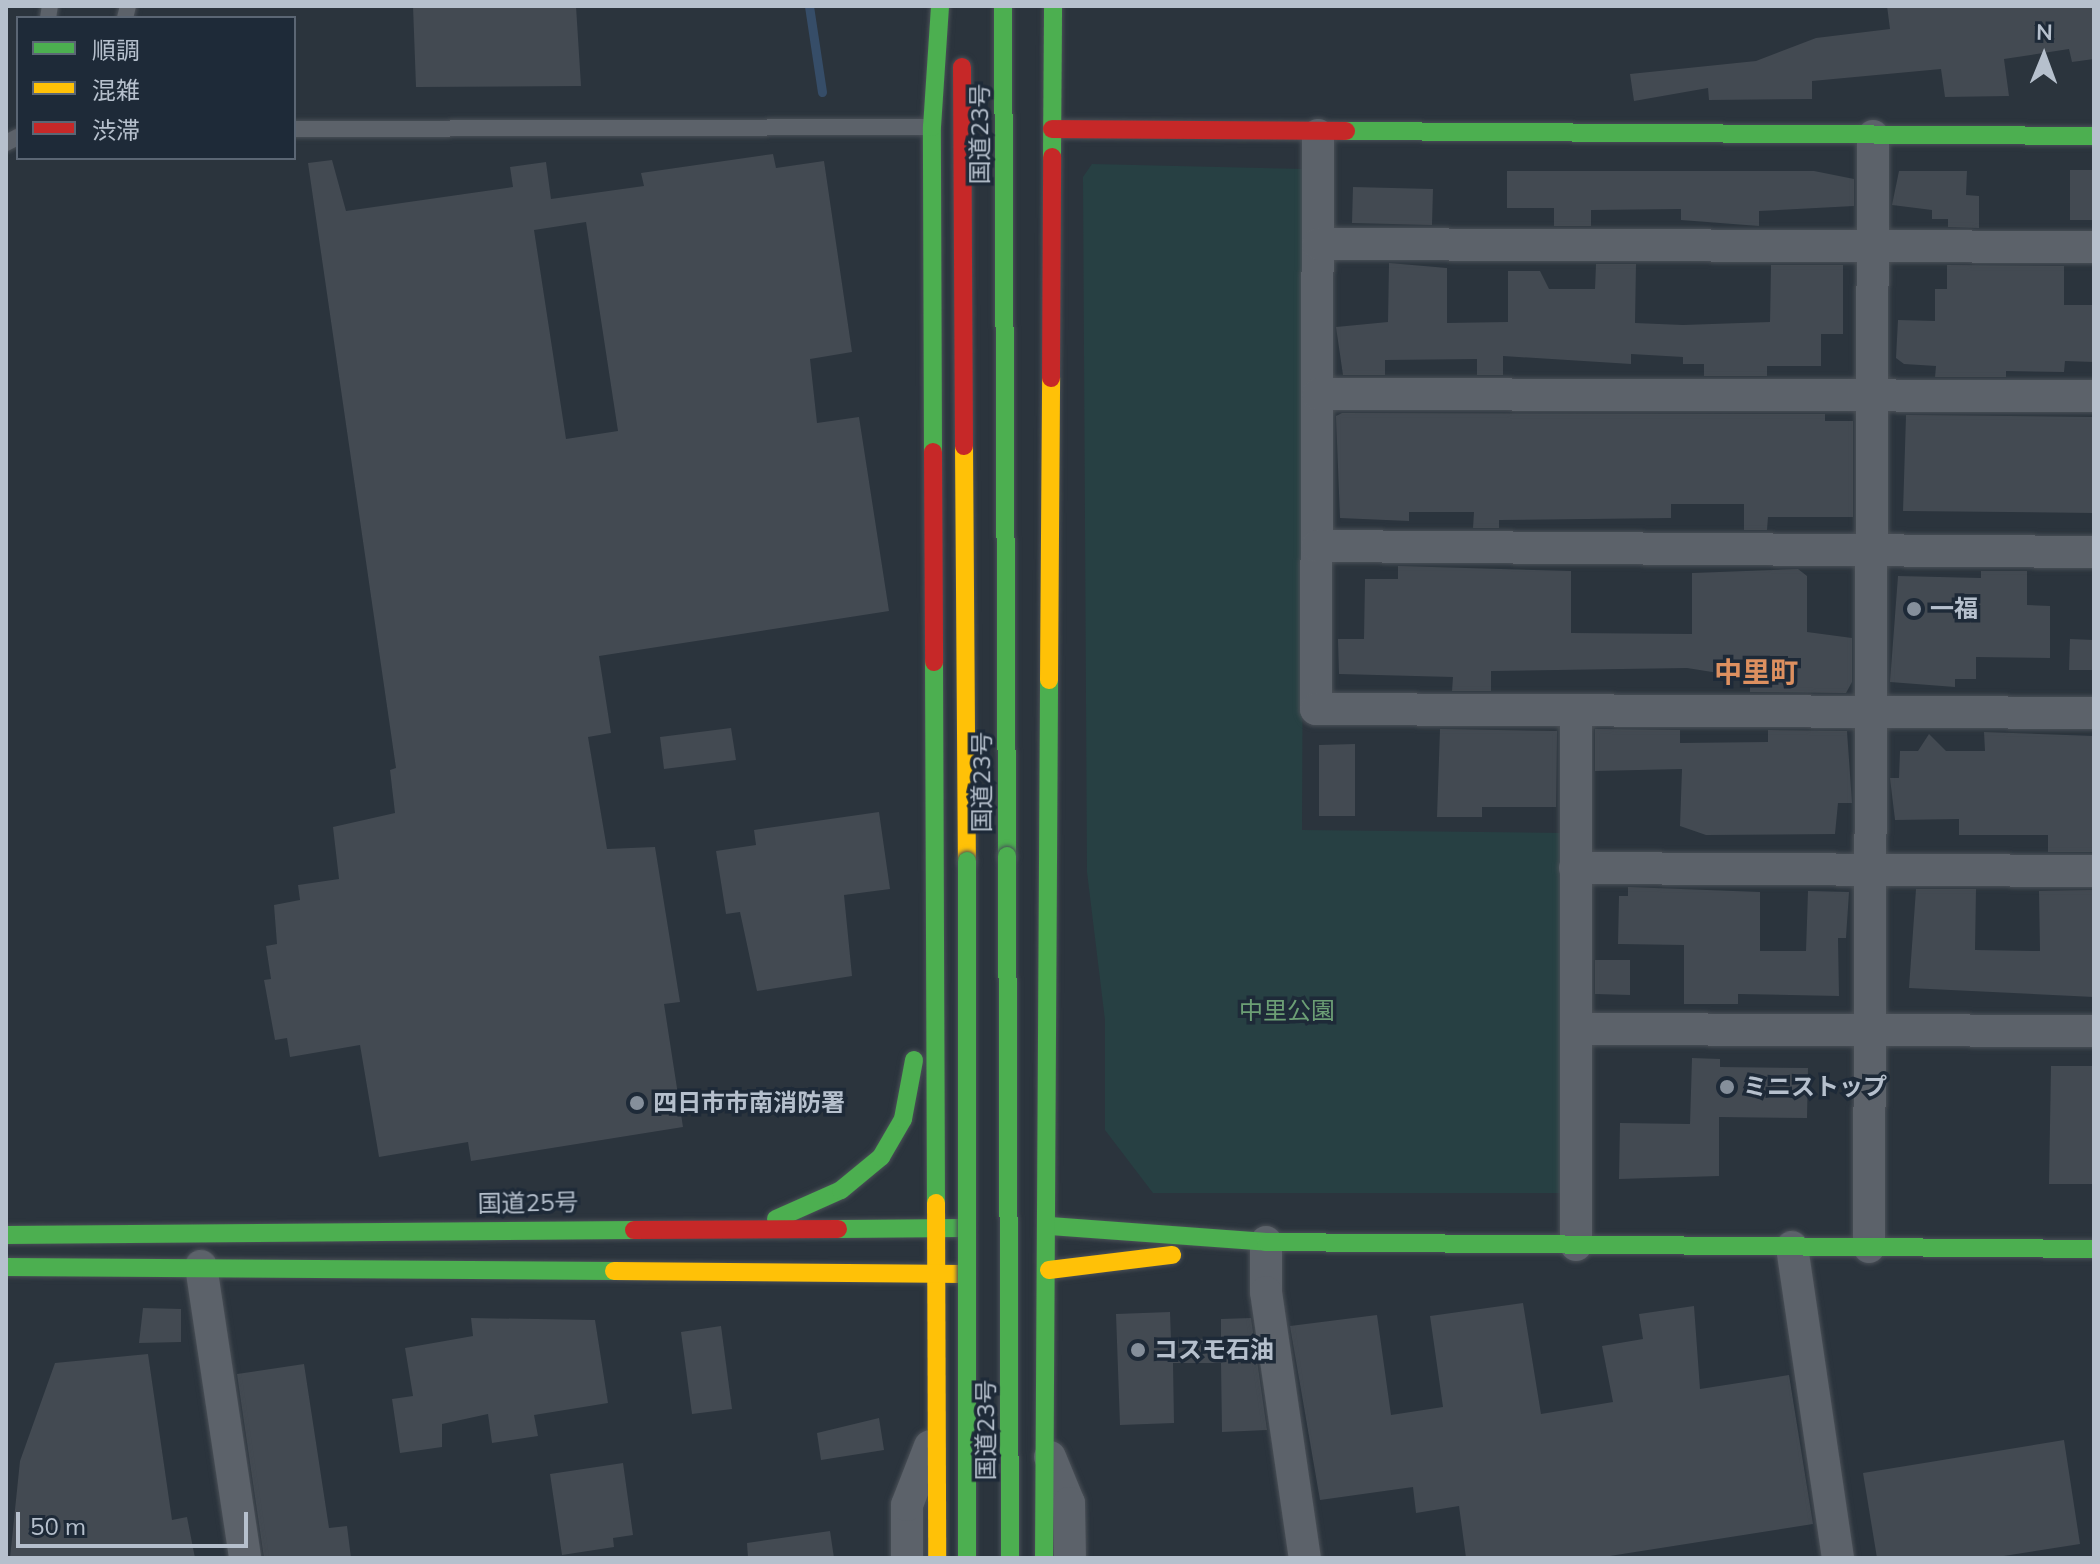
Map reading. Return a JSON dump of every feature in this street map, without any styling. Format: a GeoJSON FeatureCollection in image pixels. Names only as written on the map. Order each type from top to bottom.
{"type":"FeatureCollection","features":[{"type":"Feature","properties":{"kind":"main road"},"geometry":{"type":"LineString","coordinates":[[937,1558],[932,1015],[932,127],[940,6]]}},
{"type":"Feature","properties":{"kind":"main road","name":"国道23号"},"geometry":{"type":"LineString","coordinates":[[1003,6],[1010,1558]]}},
{"type":"Feature","properties":{"kind":"main road"},"geometry":{"type":"LineString","coordinates":[[1044,1558],[1050,1226],[1053,6]]}},
{"type":"Feature","properties":{"kind":"main road","name":"国道23号"},"geometry":{"type":"LineString","coordinates":[[962,38],[967,1558]]}},
{"type":"Feature","properties":{"kind":"main road"},"geometry":{"type":"LineString","coordinates":[[1052,129],[1318,135],[2094,136]]}},
{"type":"Feature","properties":{"kind":"main road"},"geometry":{"type":"LineString","coordinates":[[767,1224],[841,1190],[881,1157],[903,1119],[913,1062],[932,1015]]}},
{"type":"Feature","properties":{"kind":"main road","name":"国道25号"},"geometry":{"type":"LineString","coordinates":[[6,1235],[767,1224],[936,1228],[1050,1226],[1266,1242]]}},
{"type":"Feature","properties":{"kind":"main road"},"geometry":{"type":"LineString","coordinates":[[6,1267],[201,1266],[933,1275],[1049,1270],[1266,1242],[2094,1249]]}},
{"type":"Feature","properties":{"kind":"street"},"geometry":{"type":"LineString","coordinates":[[1318,135],[1316,709],[2094,713]]}},
{"type":"Feature","properties":{"kind":"street"},"geometry":{"type":"LineString","coordinates":[[1869,1247],[1873,136]]}},
{"type":"Feature","properties":{"kind":"street"},"geometry":{"type":"LineString","coordinates":[[1318,244],[2094,247]]}},
{"type":"Feature","properties":{"kind":"street"},"geometry":{"type":"LineString","coordinates":[[1318,394],[2094,396]]}},
{"type":"Feature","properties":{"kind":"street"},"geometry":{"type":"LineString","coordinates":[[1317,546],[2094,552]]}},
{"type":"Feature","properties":{"kind":"street"},"geometry":{"type":"LineString","coordinates":[[1576,712],[1576,1245]]}},
{"type":"Feature","properties":{"kind":"street"},"geometry":{"type":"LineString","coordinates":[[1575,868],[2094,871]]}},
{"type":"Feature","properties":{"kind":"street"},"geometry":{"type":"LineString","coordinates":[[1577,1029],[2094,1031]]}},
{"type":"Feature","properties":{"kind":"street"},"geometry":{"type":"LineString","coordinates":[[1266,1242],[1266,1292],[1305,1558]]}},
{"type":"Feature","properties":{"kind":"street"},"geometry":{"type":"LineString","coordinates":[[1792,1247],[1838,1558]]}},
{"type":"Feature","properties":{"kind":"street"},"geometry":{"type":"LineString","coordinates":[[201,1266],[245,1558]]}},
{"type":"Feature","properties":{"kind":"street"},"geometry":{"type":"LineString","coordinates":[[907,1558],[907,1505],[938,1427]]}},
{"type":"Feature","properties":{"kind":"street"},"geometry":{"type":"LineString","coordinates":[[1044,1443],[1069,1503],[1070,1558]]}},
{"type":"Feature","properties":{"kind":"lane"},"geometry":{"type":"LineString","coordinates":[[296,129],[932,127]]}},
{"type":"Feature","properties":{"kind":"green space","name":"中里公園"},"geometry":{"type":"Polygon","coordinates":[[[1092,164],[1305,169],[1302,830],[1565,833],[1565,1193],[1153,1193],[1105,1130],[1105,1020],[1087,872],[1083,177],[1092,164]]]}},
{"type":"Feature","properties":{"kind":"building"},"geometry":{"type":"Polygon","coordinates":[[[413,6],[576,6],[581,86],[416,87],[413,6]]]}},
{"type":"Feature","properties":{"kind":"building"},"geometry":{"type":"Polygon","coordinates":[[[1887,6],[2094,6],[2094,59],[2072,62],[2069,49],[2004,59],[2009,96],[1945,97],[1941,69],[1812,81],[1812,99],[1709,100],[1708,88],[1634,101],[1630,74],[1756,61],[1816,38],[1890,29],[1887,6]]]}},
{"type":"Feature","properties":{"kind":"building"},"geometry":{"type":"Polygon","coordinates":[[[773,154],[776,168],[824,161],[852,352],[810,359],[817,423],[859,417],[889,611],[599,656],[611,733],[588,737],[607,849],[655,847],[680,1002],[664,1004],[683,1127],[471,1161],[468,1142],[379,1157],[360,1045],[290,1057],[287,1038],[275,1040],[264,980],[271,979],[266,946],[277,944],[274,905],[300,900],[298,885],[339,879],[333,827],[395,813],[390,770],[396,768],[308,163],[332,160],[346,211],[513,187],[510,167],[546,162],[551,199],[644,186],[641,173],[773,154]],[[586,222],[534,230],[566,439],[618,431],[586,222]]]}},
{"type":"Feature","properties":{"kind":"building"},"geometry":{"type":"Polygon","coordinates":[[[2070,170],[2094,170],[2094,220],[2070,220],[2070,170]]]}},
{"type":"Feature","properties":{"kind":"building"},"geometry":{"type":"Polygon","coordinates":[[[1507,171],[1814,171],[1854,179],[1854,206],[1759,211],[1759,226],[1681,220],[1681,209],[1591,210],[1591,226],[1554,226],[1554,208],[1507,208],[1507,171]]]}},
{"type":"Feature","properties":{"kind":"building"},"geometry":{"type":"Polygon","coordinates":[[[1899,171],[1967,171],[1966,195],[1979,196],[1979,228],[1948,227],[1948,219],[1932,219],[1932,210],[1892,205],[1899,171]]]}},
{"type":"Feature","properties":{"kind":"building"},"geometry":{"type":"Polygon","coordinates":[[[1353,187],[1433,189],[1432,225],[1352,223],[1353,187]]]}},
{"type":"Feature","properties":{"kind":"building"},"geometry":{"type":"Polygon","coordinates":[[[1389,263],[1447,268],[1447,323],[1508,322],[1508,271],[1540,271],[1549,289],[1595,289],[1596,264],[1636,264],[1635,323],[1683,325],[1770,322],[1771,265],[1843,265],[1843,334],[1821,334],[1821,366],[1767,366],[1767,376],[1704,376],[1704,364],[1683,364],[1683,357],[1631,354],[1631,364],[1503,356],[1503,375],[1477,375],[1477,359],[1385,360],[1385,375],[1343,375],[1336,327],[1388,322],[1389,263]]]}},
{"type":"Feature","properties":{"kind":"building"},"geometry":{"type":"Polygon","coordinates":[[[1947,265],[2064,266],[2064,305],[2094,305],[2094,362],[2065,361],[2064,372],[2006,371],[2006,377],[1935,377],[1936,366],[1904,364],[1896,358],[1898,320],[1935,321],[1935,289],[1947,289],[1947,265]]]}},
{"type":"Feature","properties":{"kind":"building"},"geometry":{"type":"Polygon","coordinates":[[[1342,413],[1825,414],[1825,421],[1853,421],[1853,517],[1768,517],[1767,530],[1744,530],[1744,504],[1671,504],[1671,518],[1499,520],[1499,528],[1473,528],[1474,512],[1409,512],[1409,521],[1340,518],[1336,416],[1342,413]]]}},
{"type":"Feature","properties":{"kind":"building"},"geometry":{"type":"Polygon","coordinates":[[[1906,415],[2094,417],[2094,513],[1903,511],[1906,415]]]}},
{"type":"Feature","properties":{"kind":"building"},"geometry":{"type":"Polygon","coordinates":[[[1398,566],[1571,571],[1571,633],[1692,634],[1692,573],[1798,569],[1807,576],[1807,632],[1852,638],[1852,682],[1846,693],[1750,692],[1750,678],[1687,668],[1491,671],[1491,691],[1452,691],[1453,677],[1339,674],[1338,639],[1364,639],[1365,579],[1398,579],[1398,566]]]}},
{"type":"Feature","properties":{"kind":"building"},"geometry":{"type":"Polygon","coordinates":[[[1981,571],[2027,571],[2027,605],[2050,606],[2050,658],[1976,657],[1976,679],[1955,679],[1955,687],[1890,682],[1898,576],[1981,578],[1981,571]]]}},
{"type":"Feature","properties":{"kind":"building"},"geometry":{"type":"Polygon","coordinates":[[[2070,639],[2094,640],[2094,670],[2069,670],[2070,639]]]}},
{"type":"Feature","properties":{"kind":"building"},"geometry":{"type":"Polygon","coordinates":[[[731,728],[736,760],[664,769],[660,737],[731,728]]]}},
{"type":"Feature","properties":{"kind":"building"},"geometry":{"type":"Polygon","coordinates":[[[1440,729],[1557,731],[1556,807],[1482,807],[1482,817],[1437,817],[1440,729]]]}},
{"type":"Feature","properties":{"kind":"building"},"geometry":{"type":"Polygon","coordinates":[[[1595,729],[1680,730],[1680,743],[1768,742],[1768,730],[1847,731],[1852,803],[1838,803],[1835,834],[1706,835],[1680,826],[1682,769],[1595,771],[1595,729]]]}},
{"type":"Feature","properties":{"kind":"building"},"geometry":{"type":"Polygon","coordinates":[[[1984,732],[2094,736],[2094,852],[2048,852],[2048,835],[1959,835],[1959,819],[1895,820],[1890,778],[1899,778],[1900,751],[1918,751],[1929,734],[1946,751],[1985,751],[1984,732]]]}},
{"type":"Feature","properties":{"kind":"building"},"geometry":{"type":"Polygon","coordinates":[[[1355,744],[1355,816],[1319,816],[1319,745],[1355,744]]]}},
{"type":"Feature","properties":{"kind":"building"},"geometry":{"type":"Polygon","coordinates":[[[879,812],[890,889],[844,895],[852,976],[757,991],[740,912],[726,914],[716,851],[756,845],[754,830],[879,812]]]}},
{"type":"Feature","properties":{"kind":"building"},"geometry":{"type":"Polygon","coordinates":[[[1628,887],[1760,892],[1760,951],[1806,951],[1808,891],[1849,892],[1846,938],[1838,938],[1839,996],[1738,994],[1738,1004],[1684,1004],[1684,945],[1618,944],[1619,896],[1628,896],[1628,887]]]}},
{"type":"Feature","properties":{"kind":"building"},"geometry":{"type":"Polygon","coordinates":[[[1916,889],[1976,889],[1975,950],[2040,951],[2039,891],[2094,890],[2094,997],[1909,988],[1916,889]]]}},
{"type":"Feature","properties":{"kind":"building"},"geometry":{"type":"Polygon","coordinates":[[[1595,960],[1630,960],[1630,995],[1595,994],[1595,960]]]}},
{"type":"Feature","properties":{"kind":"building"},"geometry":{"type":"Polygon","coordinates":[[[1692,1058],[1720,1059],[1720,1067],[1808,1068],[1807,1118],[1719,1117],[1719,1176],[1619,1179],[1620,1123],[1690,1124],[1692,1058]]]}},
{"type":"Feature","properties":{"kind":"building"},"geometry":{"type":"Polygon","coordinates":[[[2051,1066],[2094,1066],[2094,1184],[2049,1184],[2051,1066]]]}},
{"type":"Feature","properties":{"kind":"building"},"geometry":{"type":"Polygon","coordinates":[[[1523,1303],[1541,1414],[1613,1402],[1602,1346],[1643,1339],[1639,1314],[1694,1306],[1700,1389],[1789,1375],[1813,1524],[1597,1558],[1466,1558],[1459,1506],[1416,1513],[1413,1487],[1320,1500],[1290,1326],[1377,1315],[1391,1415],[1443,1407],[1430,1316],[1523,1303]]]}},
{"type":"Feature","properties":{"kind":"building"},"geometry":{"type":"Polygon","coordinates":[[[143,1308],[181,1309],[181,1342],[139,1343],[143,1308]]]}},
{"type":"Feature","properties":{"kind":"building"},"geometry":{"type":"Polygon","coordinates":[[[1170,1312],[1171,1340],[1221,1338],[1221,1319],[1251,1318],[1267,1430],[1222,1432],[1221,1363],[1173,1363],[1174,1423],[1120,1425],[1116,1314],[1170,1312]]]}},
{"type":"Feature","properties":{"kind":"building"},"geometry":{"type":"Polygon","coordinates":[[[471,1318],[595,1320],[608,1403],[534,1415],[538,1436],[492,1443],[488,1414],[442,1424],[442,1447],[400,1453],[392,1399],[413,1396],[405,1348],[473,1336],[471,1318]]]}},
{"type":"Feature","properties":{"kind":"building"},"geometry":{"type":"Polygon","coordinates":[[[721,1326],[732,1409],[692,1414],[681,1332],[721,1326]]]}},
{"type":"Feature","properties":{"kind":"building"},"geometry":{"type":"Polygon","coordinates":[[[148,1354],[172,1520],[187,1517],[195,1558],[10,1558],[20,1461],[55,1363],[148,1354]]]}},
{"type":"Feature","properties":{"kind":"building"},"geometry":{"type":"Polygon","coordinates":[[[304,1364],[329,1528],[347,1526],[351,1558],[264,1558],[237,1374],[304,1364]]]}},
{"type":"Feature","properties":{"kind":"building"},"geometry":{"type":"Polygon","coordinates":[[[879,1418],[884,1450],[821,1460],[817,1433],[879,1418]]]}},
{"type":"Feature","properties":{"kind":"building"},"geometry":{"type":"Polygon","coordinates":[[[2064,1440],[2080,1544],[1991,1558],[1877,1558],[1863,1473],[2064,1440]]]}},
{"type":"Feature","properties":{"kind":"building"},"geometry":{"type":"Polygon","coordinates":[[[623,1463],[633,1535],[613,1538],[614,1547],[562,1555],[550,1474],[623,1463]]]}},
{"type":"Feature","properties":{"kind":"building"},"geometry":{"type":"Polygon","coordinates":[[[830,1531],[834,1558],[748,1558],[747,1543],[830,1531]]]}},
{"type":"Feature","properties":{"kind":"waterway"},"geometry":{"type":"LineString","coordinates":[[809,6],[822,92]]}},
{"type":"Feature","properties":{"kind":"traffic: fast"},"geometry":{"type":"LineString","coordinates":[[933,452],[932,127],[940,6]]}},
{"type":"Feature","properties":{"kind":"traffic: fast"},"geometry":{"type":"LineString","coordinates":[[1003,6],[1007,856]]}},
{"type":"Feature","properties":{"kind":"traffic: fast"},"geometry":{"type":"LineString","coordinates":[[1052,157],[1053,6]]}},
{"type":"Feature","properties":{"kind":"traffic: fast"},"geometry":{"type":"LineString","coordinates":[[1346,131],[2094,136]]}},
{"type":"Feature","properties":{"kind":"traffic: fast"},"geometry":{"type":"LineString","coordinates":[[934,662],[936,1203]]}},
{"type":"Feature","properties":{"kind":"traffic: fast"},"geometry":{"type":"LineString","coordinates":[[1044,1558],[1049,680]]}},
{"type":"Feature","properties":{"kind":"traffic: fast"},"geometry":{"type":"LineString","coordinates":[[1007,856],[1010,1558]]}},
{"type":"Feature","properties":{"kind":"traffic: fast"},"geometry":{"type":"LineString","coordinates":[[967,861],[967,1558]]}},
{"type":"Feature","properties":{"kind":"traffic: fast"},"geometry":{"type":"LineString","coordinates":[[776,1219],[841,1190],[881,1157],[903,1119],[914,1060]]}},
{"type":"Feature","properties":{"kind":"traffic: fast"},"geometry":{"type":"LineString","coordinates":[[1050,1226],[1266,1242],[2094,1249]]}},
{"type":"Feature","properties":{"kind":"traffic: fast"},"geometry":{"type":"LineString","coordinates":[[838,1229],[963,1228]]}},
{"type":"Feature","properties":{"kind":"traffic: fast"},"geometry":{"type":"LineString","coordinates":[[6,1235],[634,1230]]}},
{"type":"Feature","properties":{"kind":"traffic: fast"},"geometry":{"type":"LineString","coordinates":[[6,1267],[614,1271]]}},
{"type":"Feature","properties":{"kind":"traffic: slow"},"geometry":{"type":"LineString","coordinates":[[1049,680],[1051,378]]}},
{"type":"Feature","properties":{"kind":"traffic: slow"},"geometry":{"type":"LineString","coordinates":[[964,446],[967,861]]}},
{"type":"Feature","properties":{"kind":"traffic: slow"},"geometry":{"type":"LineString","coordinates":[[936,1203],[937,1558]]}},
{"type":"Feature","properties":{"kind":"traffic: slow"},"geometry":{"type":"LineString","coordinates":[[1049,1270],[1172,1255]]}},
{"type":"Feature","properties":{"kind":"traffic: slow"},"geometry":{"type":"LineString","coordinates":[[614,1271],[963,1274]]}},
{"type":"Feature","properties":{"kind":"traffic: jam"},"geometry":{"type":"LineString","coordinates":[[962,67],[964,446]]}},
{"type":"Feature","properties":{"kind":"traffic: jam"},"geometry":{"type":"LineString","coordinates":[[1052,129],[1346,131]]}},
{"type":"Feature","properties":{"kind":"traffic: jam"},"geometry":{"type":"LineString","coordinates":[[1051,378],[1052,157]]}},
{"type":"Feature","properties":{"kind":"traffic: jam"},"geometry":{"type":"LineString","coordinates":[[933,452],[934,662]]}},
{"type":"Feature","properties":{"kind":"traffic: jam"},"geometry":{"type":"LineString","coordinates":[[634,1230],[838,1229]]}},
{"type":"Feature","properties":{"kind":"place","name":"一福"},"geometry":{"type":"Point","coordinates":[1914,609]}},
{"type":"Feature","properties":{"kind":"place","name":"ミニストップ"},"geometry":{"type":"Point","coordinates":[1727,1087]}},
{"type":"Feature","properties":{"kind":"place","name":"四日市市南消防署"},"geometry":{"type":"Point","coordinates":[637,1103]}},
{"type":"Feature","properties":{"kind":"place","name":"コスモ石油"},"geometry":{"type":"Point","coordinates":[1138,1350]}},
{"type":"Feature","properties":{"kind":"district","name":"中里町"},"geometry":{"type":"Point","coordinates":[1756,672]}}]}
